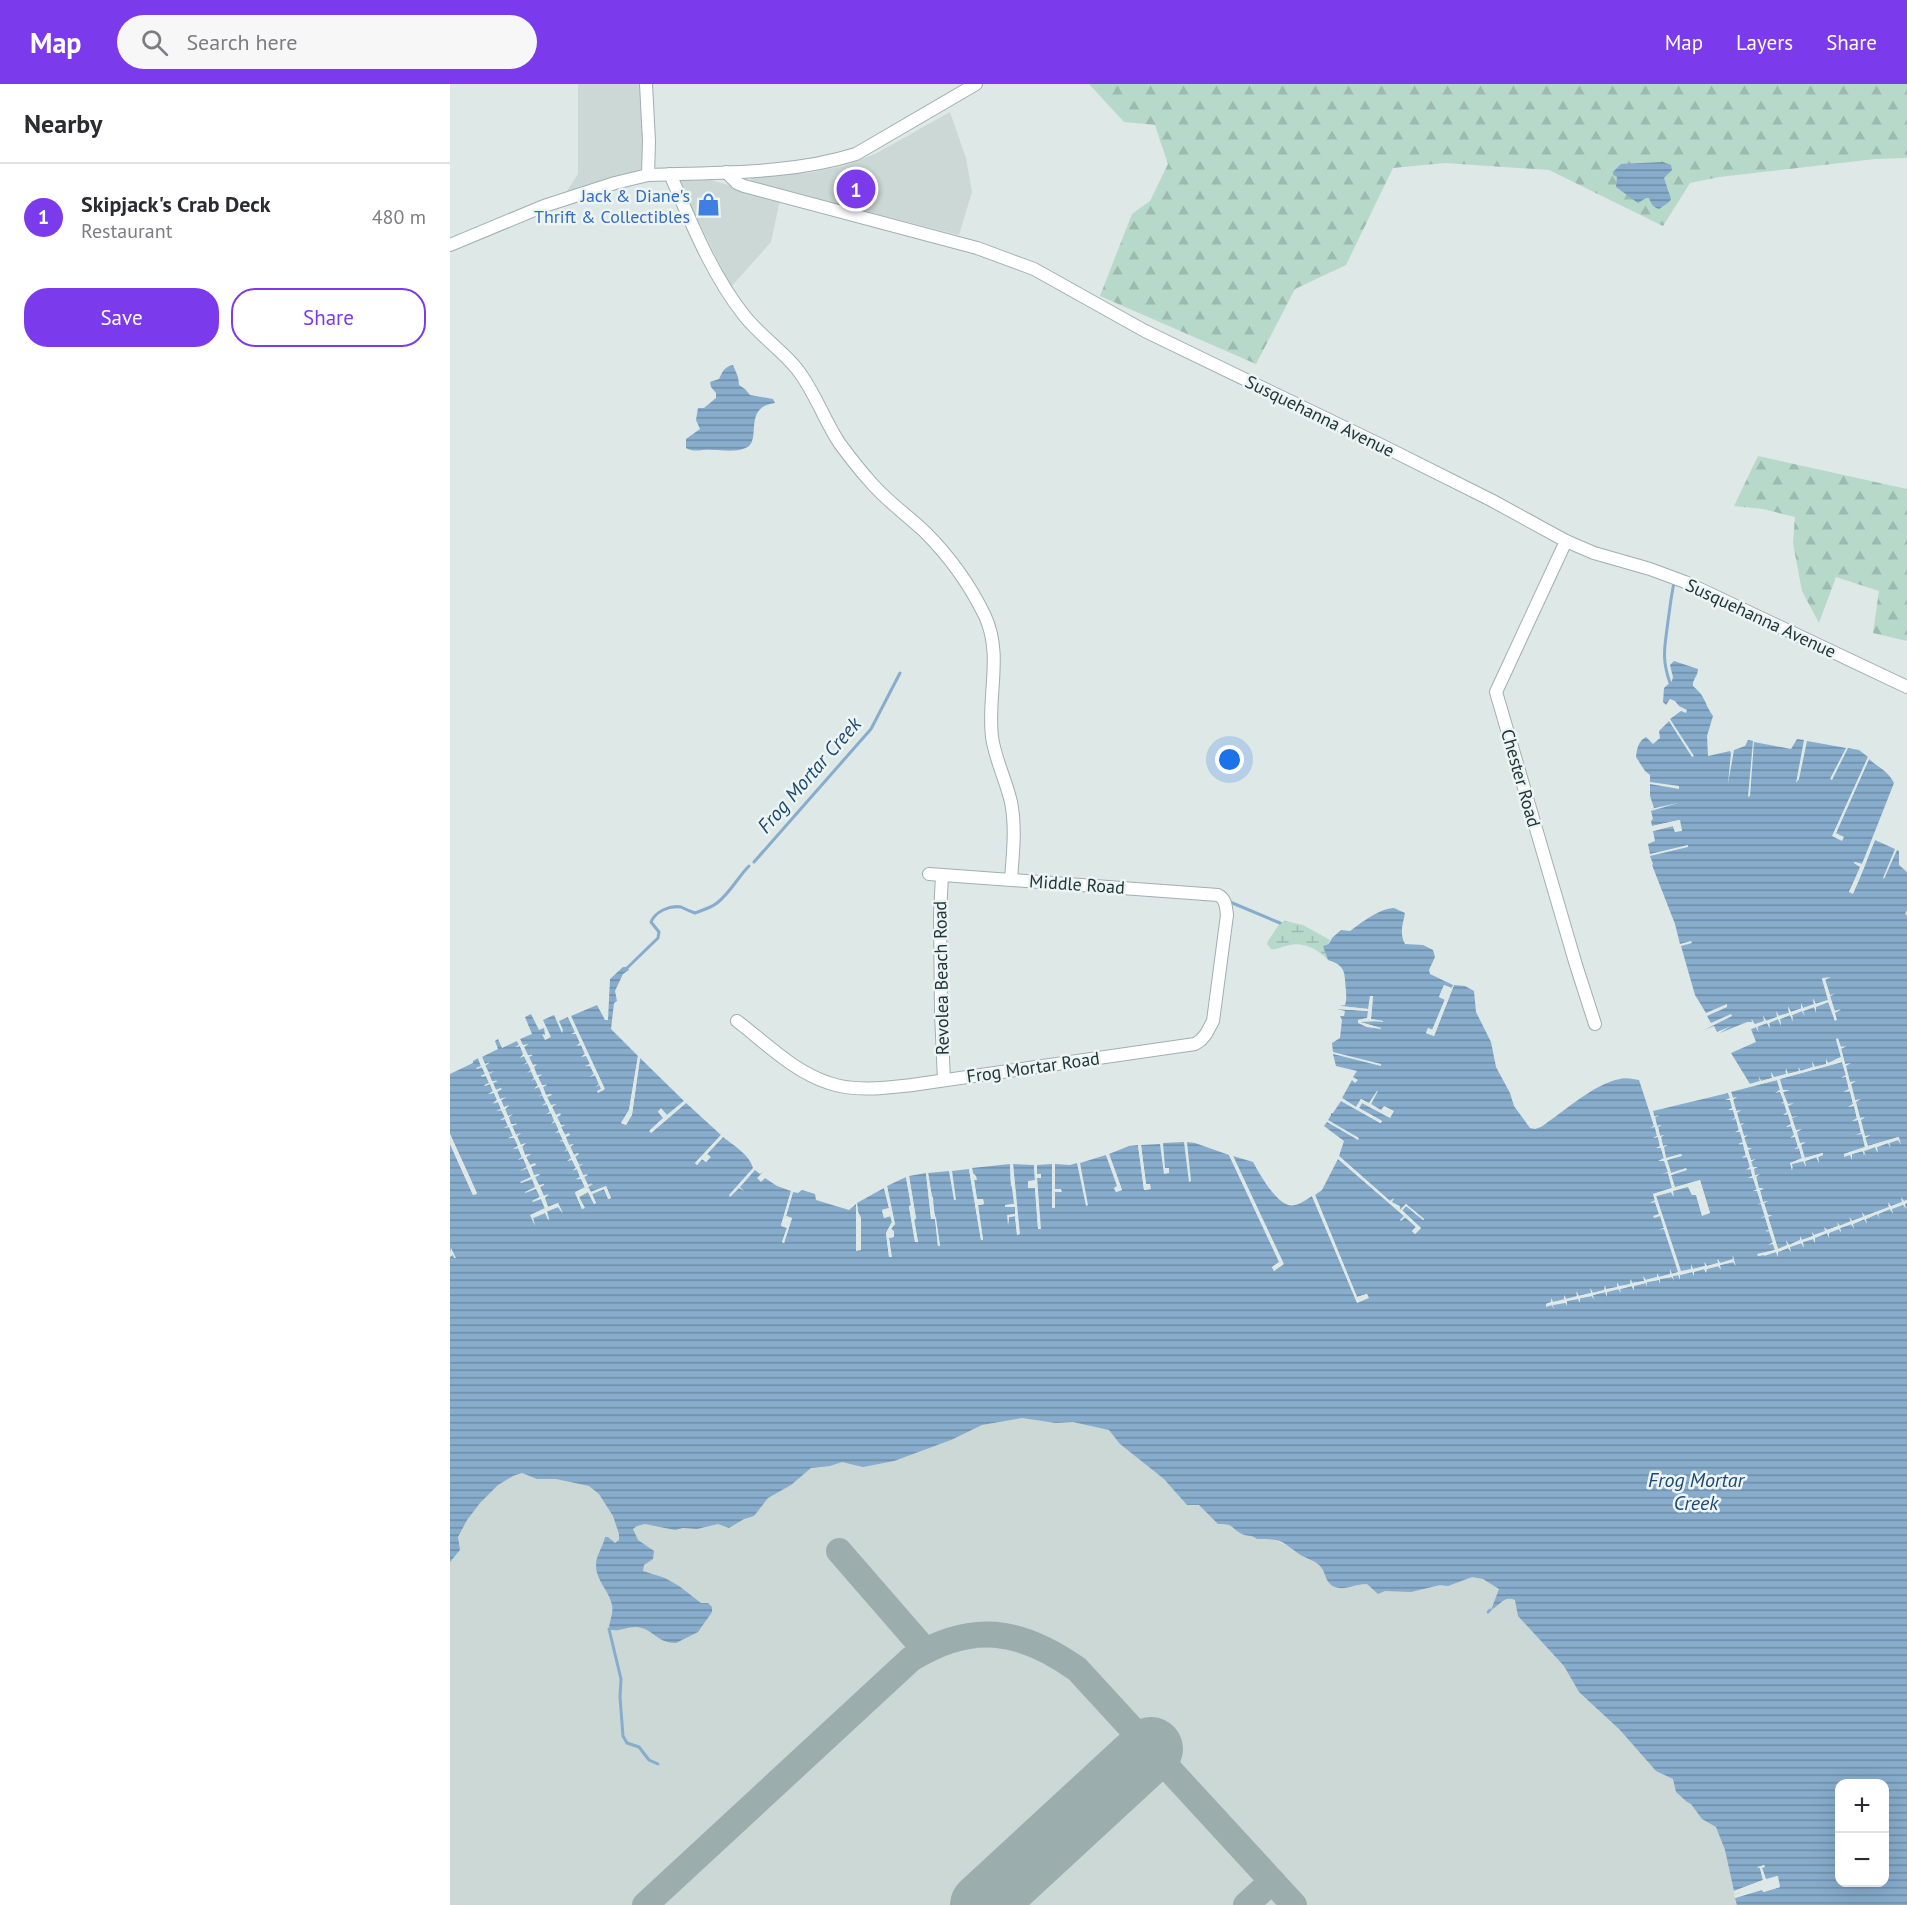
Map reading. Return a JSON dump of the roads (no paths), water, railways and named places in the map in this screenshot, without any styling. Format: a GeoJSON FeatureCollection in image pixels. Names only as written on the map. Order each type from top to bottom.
{"type":"FeatureCollection","features":[{"type":"Feature","properties":{"kind":"street"},"geometry":{"type":"LineString","coordinates":[[646,84],[648,175]]}},
{"type":"Feature","properties":{"kind":"street"},"geometry":{"type":"LineString","coordinates":[[450,245],[544,206],[648,175],[800,167],[856,154],[976,84]]}},
{"type":"Feature","properties":{"kind":"street","name":"Susquehanna Avenue"},"geometry":{"type":"LineString","coordinates":[[726,172],[737,183],[744,186],[977,248],[1034,269],[1145,331],[1387,448],[1491,500],[1566,541],[1594,553],[1685,582],[1907,687]]}},
{"type":"Feature","properties":{"kind":"street"},"geometry":{"type":"LineString","coordinates":[[670,174],[724,288],[745,317],[796,369],[840,443],[866,477],[926,533],[959,572],[984,616],[990,629],[994,656],[992,738],[1013,815],[1011,879]]}},
{"type":"Feature","properties":{"kind":"street","name":"Chester Road"},"geometry":{"type":"LineString","coordinates":[[1566,541],[1496,692],[1595,1024]]}},
{"type":"Feature","properties":{"kind":"street","name":"Middle Road"},"geometry":{"type":"LineString","coordinates":[[929,874],[1218,895],[1224,900]]}},
{"type":"Feature","properties":{"kind":"street","name":"Revolea Beach Road"},"geometry":{"type":"LineString","coordinates":[[942,876],[941,1023],[944,1080]]}},
{"type":"Feature","properties":{"kind":"street","name":"Frog Mortar Road"},"geometry":{"type":"LineString","coordinates":[[737,1021],[799,1068],[831,1084],[853,1088],[873,1089],[1189,1046],[1202,1041],[1214,1015],[1227,915],[1224,900]]}},
{"type":"Feature","properties":{"kind":"water"},"geometry":{"type":"Polygon","coordinates":[[[1663,162],[1671,165],[1672,170],[1664,178],[1671,199],[1659,209],[1652,205],[1649,198],[1638,203],[1616,187],[1617,177],[1613,175],[1613,172],[1621,164],[1663,162]]]}},
{"type":"Feature","properties":{"kind":"water"},"geometry":{"type":"Polygon","coordinates":[[[733,365],[739,385],[750,395],[773,399],[775,403],[759,410],[749,446],[731,451],[695,451],[686,448],[686,439],[700,429],[696,420],[698,408],[704,408],[716,398],[710,382],[719,379],[726,368],[733,365]]]}},
{"type":"Feature","properties":{"kind":"water"},"geometry":{"type":"Polygon","coordinates":[[[1674,661],[1698,669],[1693,686],[1703,697],[1713,716],[1707,736],[1708,756],[1730,751],[1728,784],[1734,750],[1745,746],[1748,740],[1753,741],[1748,797],[1750,796],[1754,742],[1791,749],[1797,739],[1804,740],[1796,783],[1799,779],[1807,741],[1846,748],[1830,779],[1832,780],[1848,748],[1859,750],[1868,757],[1833,835],[1836,833],[1869,759],[1894,783],[1862,864],[1854,863],[1861,867],[1849,892],[1853,893],[1875,840],[1895,849],[1884,879],[1897,850],[1899,851],[1899,865],[1907,872],[1907,910],[1905,914],[1907,915],[1907,1200],[1890,1207],[1888,1204],[1889,1207],[1852,1221],[1850,1217],[1851,1221],[1827,1230],[1826,1228],[1826,1231],[1814,1235],[1812,1232],[1813,1236],[1802,1240],[1800,1237],[1800,1240],[1789,1245],[1786,1241],[1788,1245],[1778,1249],[1768,1217],[1772,1215],[1768,1216],[1764,1203],[1768,1201],[1763,1202],[1760,1190],[1764,1189],[1759,1189],[1756,1176],[1758,1175],[1755,1175],[1753,1169],[1756,1167],[1753,1168],[1748,1150],[1751,1148],[1748,1148],[1744,1137],[1747,1136],[1744,1136],[1740,1125],[1743,1123],[1740,1124],[1733,1099],[1737,1097],[1733,1098],[1731,1092],[1777,1080],[1780,1090],[1777,1091],[1780,1091],[1784,1102],[1781,1103],[1784,1103],[1787,1113],[1784,1115],[1788,1114],[1791,1124],[1786,1127],[1791,1126],[1795,1135],[1792,1136],[1795,1136],[1798,1147],[1794,1149],[1799,1148],[1802,1159],[1790,1163],[1793,1170],[1792,1164],[1804,1161],[1805,1165],[1805,1161],[1817,1157],[1819,1162],[1818,1157],[1823,1155],[1822,1153],[1805,1158],[1801,1145],[1805,1142],[1800,1144],[1796,1132],[1800,1130],[1796,1130],[1783,1092],[1789,1090],[1783,1091],[1779,1079],[1842,1062],[1846,1076],[1843,1077],[1846,1077],[1849,1090],[1847,1092],[1850,1091],[1853,1104],[1849,1107],[1854,1105],[1857,1119],[1852,1121],[1858,1120],[1861,1133],[1858,1134],[1862,1134],[1865,1147],[1844,1154],[1850,1155],[1852,1159],[1852,1154],[1863,1151],[1864,1156],[1864,1151],[1875,1147],[1877,1152],[1877,1147],[1888,1143],[1891,1147],[1889,1143],[1898,1140],[1898,1137],[1868,1146],[1865,1137],[1869,1136],[1865,1136],[1860,1120],[1864,1118],[1860,1118],[1851,1084],[1853,1083],[1850,1083],[1841,1048],[1844,1046],[1841,1047],[1836,1039],[1841,1057],[1828,1063],[1826,1060],[1827,1064],[1814,1067],[1812,1063],[1813,1067],[1800,1071],[1799,1068],[1799,1071],[1787,1074],[1785,1069],[1786,1074],[1774,1078],[1771,1072],[1772,1078],[1761,1081],[1759,1076],[1760,1081],[1750,1084],[1731,1053],[1756,1042],[1751,1029],[1756,1027],[1758,1031],[1757,1027],[1767,1023],[1770,1027],[1769,1023],[1778,1019],[1781,1025],[1780,1019],[1790,1015],[1793,1019],[1792,1015],[1802,1011],[1804,1015],[1803,1011],[1814,1007],[1816,1010],[1815,1007],[1829,1002],[1835,1021],[1835,1012],[1841,1010],[1835,1011],[1830,996],[1833,995],[1830,995],[1825,979],[1822,979],[1828,1000],[1815,1004],[1813,999],[1814,1004],[1803,1008],[1801,1003],[1802,1008],[1791,1012],[1788,1007],[1789,1013],[1778,1016],[1777,1012],[1777,1017],[1766,1021],[1763,1016],[1765,1021],[1754,1025],[1752,1019],[1752,1022],[1720,1033],[1731,1026],[1717,1032],[1714,1026],[1704,1030],[1732,1016],[1731,1014],[1711,1023],[1707,1016],[1727,1007],[1727,1004],[1706,1013],[1695,995],[1681,946],[1692,943],[1691,941],[1680,944],[1650,856],[1688,847],[1688,845],[1650,854],[1648,844],[1655,841],[1653,831],[1673,826],[1675,832],[1682,830],[1679,820],[1652,826],[1651,811],[1678,803],[1650,809],[1654,808],[1650,796],[1650,784],[1679,789],[1679,786],[1650,782],[1650,775],[1636,757],[1641,741],[1646,737],[1653,744],[1660,738],[1659,731],[1669,721],[1692,757],[1694,756],[1670,719],[1681,711],[1686,713],[1687,710],[1670,699],[1666,705],[1663,702],[1664,688],[1672,681],[1670,665],[1674,661]]]}},
{"type":"Feature","properties":{"kind":"water","name":"Frog Mortar Creek"},"geometry":{"type":"Polygon","coordinates":[[[1394,908],[1405,913],[1402,932],[1405,944],[1423,945],[1433,950],[1435,957],[1429,970],[1430,974],[1453,985],[1452,988],[1444,985],[1439,997],[1445,999],[1432,1030],[1428,1028],[1426,1033],[1434,1036],[1454,985],[1465,986],[1474,991],[1476,1012],[1491,1042],[1496,1067],[1510,1093],[1514,1106],[1530,1128],[1541,1127],[1600,1086],[1622,1079],[1639,1080],[1654,1126],[1652,1127],[1655,1127],[1657,1136],[1653,1138],[1658,1137],[1660,1147],[1657,1148],[1661,1148],[1664,1159],[1658,1161],[1664,1160],[1672,1188],[1653,1194],[1655,1201],[1650,1203],[1655,1202],[1659,1214],[1654,1217],[1660,1215],[1664,1228],[1661,1229],[1664,1229],[1679,1272],[1659,1277],[1657,1274],[1657,1277],[1645,1280],[1644,1277],[1644,1281],[1632,1283],[1630,1279],[1631,1284],[1619,1287],[1618,1284],[1618,1287],[1592,1293],[1591,1289],[1591,1293],[1578,1296],[1577,1292],[1577,1296],[1566,1299],[1564,1295],[1565,1299],[1553,1302],[1551,1298],[1552,1302],[1546,1304],[1547,1306],[1552,1305],[1553,1307],[1553,1305],[1566,1303],[1566,1301],[1592,1296],[1593,1298],[1593,1295],[1605,1292],[1607,1295],[1607,1292],[1619,1289],[1620,1292],[1620,1289],[1632,1286],[1633,1289],[1633,1286],[1646,1283],[1647,1285],[1647,1282],[1659,1280],[1660,1283],[1660,1279],[1679,1275],[1680,1278],[1680,1275],[1704,1269],[1706,1271],[1706,1269],[1719,1266],[1720,1268],[1720,1265],[1734,1262],[1735,1265],[1733,1255],[1733,1259],[1720,1263],[1718,1259],[1718,1263],[1707,1266],[1705,1263],[1705,1266],[1693,1269],[1691,1266],[1692,1269],[1681,1272],[1656,1196],[1671,1192],[1673,1196],[1672,1191],[1688,1186],[1692,1195],[1696,1194],[1702,1215],[1710,1213],[1700,1180],[1675,1188],[1671,1175],[1686,1170],[1671,1173],[1667,1160],[1682,1155],[1666,1158],[1663,1147],[1667,1145],[1663,1146],[1661,1137],[1663,1135],[1660,1136],[1658,1127],[1661,1125],[1657,1126],[1655,1117],[1657,1116],[1654,1116],[1653,1111],[1728,1093],[1730,1098],[1727,1100],[1730,1099],[1733,1108],[1730,1110],[1733,1110],[1743,1143],[1738,1145],[1743,1144],[1746,1156],[1742,1157],[1747,1157],[1750,1167],[1747,1169],[1750,1168],[1753,1177],[1748,1178],[1753,1178],[1761,1203],[1759,1204],[1761,1204],[1769,1230],[1765,1231],[1769,1231],[1773,1243],[1771,1244],[1775,1250],[1758,1254],[1758,1256],[1776,1252],[1778,1257],[1777,1252],[1788,1248],[1790,1250],[1790,1247],[1802,1243],[1803,1245],[1803,1242],[1813,1239],[1815,1242],[1814,1238],[1827,1233],[1829,1237],[1828,1233],[1839,1229],[1841,1232],[1840,1228],[1852,1224],[1853,1226],[1877,1214],[1879,1217],[1878,1214],[1890,1209],[1891,1211],[1903,1204],[1905,1207],[1904,1204],[1907,1203],[1907,1905],[1737,1905],[1735,1898],[1762,1889],[1764,1892],[1780,1887],[1778,1876],[1766,1880],[1762,1868],[1765,1865],[1757,1867],[1760,1868],[1763,1880],[1734,1891],[1725,1850],[1716,1827],[1702,1819],[1691,1804],[1676,1792],[1673,1779],[1656,1771],[1620,1730],[1579,1692],[1564,1666],[1518,1616],[1515,1600],[1505,1600],[1491,1610],[1499,1589],[1483,1579],[1472,1577],[1448,1586],[1440,1585],[1411,1592],[1385,1591],[1378,1594],[1367,1584],[1335,1587],[1329,1583],[1319,1565],[1284,1543],[1244,1535],[1230,1525],[1218,1524],[1199,1505],[1187,1505],[1164,1479],[1120,1444],[1109,1430],[1073,1422],[1056,1423],[1022,1418],[982,1425],[951,1440],[894,1461],[863,1467],[842,1462],[811,1468],[791,1485],[768,1498],[754,1516],[729,1528],[718,1524],[697,1529],[675,1530],[645,1524],[637,1526],[633,1529],[638,1540],[654,1551],[653,1559],[644,1565],[643,1571],[665,1578],[701,1603],[708,1603],[712,1607],[712,1612],[698,1632],[676,1643],[664,1641],[641,1628],[609,1629],[612,1605],[598,1576],[596,1561],[605,1537],[615,1543],[619,1540],[619,1534],[613,1516],[599,1494],[589,1486],[556,1479],[537,1479],[522,1473],[513,1476],[498,1485],[467,1520],[458,1537],[460,1550],[450,1562],[450,1257],[453,1255],[456,1258],[451,1248],[450,1252],[450,1144],[473,1195],[477,1193],[450,1134],[450,1074],[473,1063],[478,1058],[481,1066],[477,1069],[482,1067],[485,1074],[481,1077],[486,1076],[489,1083],[485,1086],[490,1084],[493,1092],[488,1094],[494,1093],[497,1100],[492,1103],[498,1101],[501,1109],[496,1111],[501,1110],[505,1118],[500,1120],[505,1119],[508,1126],[504,1128],[509,1127],[513,1136],[508,1139],[514,1137],[518,1146],[513,1149],[518,1148],[522,1157],[518,1160],[523,1158],[527,1167],[519,1171],[527,1168],[531,1177],[521,1183],[532,1178],[536,1187],[525,1193],[536,1188],[540,1197],[532,1201],[541,1199],[545,1209],[531,1215],[535,1225],[533,1218],[545,1213],[549,1219],[546,1212],[558,1207],[562,1213],[558,1203],[548,1207],[544,1197],[549,1195],[544,1196],[540,1187],[544,1184],[539,1186],[535,1177],[539,1174],[534,1176],[531,1167],[535,1164],[530,1165],[526,1157],[531,1154],[525,1155],[522,1146],[526,1143],[521,1145],[517,1136],[521,1133],[516,1135],[512,1126],[517,1123],[511,1125],[508,1117],[513,1114],[508,1116],[505,1109],[509,1106],[504,1108],[501,1100],[506,1097],[500,1099],[497,1091],[501,1088],[496,1090],[493,1083],[497,1080],[492,1082],[489,1074],[494,1071],[489,1073],[485,1065],[490,1063],[485,1064],[482,1057],[498,1049],[495,1041],[498,1039],[502,1048],[517,1041],[519,1045],[515,1047],[520,1046],[524,1055],[520,1057],[524,1056],[531,1070],[527,1073],[531,1071],[538,1086],[534,1088],[539,1087],[546,1103],[542,1105],[547,1104],[550,1112],[547,1114],[551,1113],[555,1121],[551,1124],[555,1122],[559,1131],[555,1133],[559,1132],[563,1140],[559,1142],[563,1141],[572,1159],[567,1161],[572,1160],[576,1168],[572,1170],[577,1169],[580,1177],[576,1180],[581,1178],[585,1188],[575,1193],[582,1209],[584,1208],[579,1197],[588,1192],[594,1204],[596,1203],[592,1194],[604,1189],[608,1199],[611,1198],[606,1186],[591,1192],[588,1187],[593,1184],[588,1185],[584,1177],[588,1174],[583,1175],[579,1166],[583,1164],[579,1165],[575,1156],[578,1153],[574,1155],[570,1146],[574,1144],[569,1145],[565,1137],[570,1134],[565,1135],[561,1127],[565,1124],[561,1126],[557,1117],[560,1114],[556,1115],[552,1107],[556,1104],[551,1106],[547,1097],[551,1094],[546,1096],[543,1087],[547,1084],[542,1086],[538,1077],[542,1074],[537,1076],[533,1067],[537,1064],[533,1066],[529,1057],[532,1054],[528,1056],[524,1047],[528,1044],[523,1046],[520,1039],[532,1034],[525,1017],[531,1014],[539,1030],[544,1028],[545,1035],[542,1034],[545,1040],[551,1037],[543,1020],[554,1015],[562,1033],[559,1021],[568,1017],[580,1043],[576,1046],[581,1044],[585,1054],[581,1057],[586,1055],[590,1064],[585,1067],[590,1065],[594,1074],[590,1077],[595,1075],[601,1089],[597,1092],[604,1090],[571,1016],[597,1005],[605,1020],[608,1020],[610,979],[623,967],[627,967],[629,970],[623,974],[615,991],[617,1001],[614,1003],[611,1029],[638,1056],[629,1110],[621,1123],[626,1125],[632,1115],[640,1058],[684,1101],[667,1115],[661,1109],[658,1111],[664,1118],[650,1130],[651,1133],[686,1103],[721,1135],[695,1163],[697,1165],[702,1159],[706,1162],[710,1157],[707,1154],[723,1137],[741,1151],[751,1163],[753,1168],[729,1195],[730,1197],[739,1188],[744,1191],[740,1187],[755,1170],[760,1174],[763,1172],[757,1178],[761,1182],[765,1178],[791,1191],[781,1225],[787,1228],[782,1242],[784,1243],[792,1218],[786,1216],[793,1192],[798,1193],[802,1190],[815,1194],[816,1200],[849,1210],[856,1204],[856,1250],[861,1250],[861,1218],[857,1203],[884,1188],[889,1208],[882,1210],[884,1218],[891,1216],[892,1222],[886,1233],[889,1257],[891,1257],[889,1238],[894,1237],[891,1229],[895,1224],[887,1186],[906,1177],[915,1242],[918,1242],[909,1176],[926,1173],[931,1218],[935,1218],[938,1246],[940,1246],[928,1173],[949,1171],[954,1200],[956,1200],[952,1171],[969,1169],[981,1240],[983,1240],[978,1205],[984,1204],[983,1199],[977,1200],[974,1180],[976,1177],[972,1168],[1010,1164],[1015,1204],[1005,1205],[1005,1207],[1015,1207],[1016,1214],[1008,1215],[1008,1225],[1009,1217],[1015,1216],[1017,1234],[1019,1234],[1013,1164],[1034,1165],[1035,1181],[1028,1181],[1028,1188],[1035,1188],[1038,1228],[1040,1229],[1037,1178],[1041,1178],[1041,1174],[1037,1174],[1037,1165],[1052,1164],[1052,1207],[1055,1208],[1055,1192],[1061,1192],[1061,1189],[1055,1189],[1055,1164],[1077,1163],[1086,1206],[1088,1205],[1080,1163],[1106,1155],[1118,1186],[1114,1188],[1116,1192],[1122,1190],[1109,1154],[1138,1145],[1144,1190],[1150,1189],[1150,1184],[1146,1184],[1141,1145],[1160,1144],[1164,1174],[1169,1173],[1169,1168],[1165,1168],[1163,1143],[1184,1142],[1189,1182],[1191,1181],[1187,1142],[1229,1155],[1280,1262],[1272,1267],[1274,1271],[1283,1264],[1233,1156],[1253,1162],[1270,1189],[1283,1202],[1295,1205],[1312,1196],[1357,1302],[1368,1297],[1367,1294],[1357,1297],[1315,1195],[1322,1190],[1338,1159],[1404,1216],[1401,1221],[1405,1217],[1416,1227],[1412,1231],[1415,1234],[1421,1228],[1402,1211],[1406,1206],[1424,1219],[1406,1204],[1400,1210],[1400,1206],[1391,1202],[1394,1198],[1390,1201],[1339,1156],[1344,1141],[1324,1126],[1327,1122],[1358,1140],[1359,1138],[1328,1120],[1341,1101],[1380,1123],[1382,1121],[1359,1108],[1362,1103],[1389,1117],[1393,1112],[1384,1107],[1381,1111],[1371,1104],[1377,1091],[1369,1104],[1361,1099],[1356,1107],[1342,1098],[1352,1080],[1355,1083],[1358,1080],[1353,1077],[1357,1071],[1336,1066],[1333,1054],[1381,1066],[1381,1064],[1333,1052],[1332,1043],[1340,1038],[1342,1020],[1340,1016],[1344,1016],[1345,1011],[1337,1009],[1368,1011],[1368,1018],[1358,1020],[1358,1023],[1367,1027],[1381,1028],[1360,1022],[1383,1021],[1371,1019],[1373,996],[1370,996],[1369,1009],[1340,1006],[1345,1005],[1346,999],[1343,971],[1339,965],[1328,960],[1323,946],[1329,944],[1341,930],[1350,931],[1383,910],[1394,908]]]}},
{"type":"Feature","properties":{"kind":"waterway","name":"Frog Mortar Creek"},"geometry":{"type":"LineString","coordinates":[[1670,683],[1664,652],[1674,583]]}},
{"type":"Feature","properties":{"kind":"waterway","name":"Frog Mortar Creek"},"geometry":{"type":"LineString","coordinates":[[754,862],[871,729],[900,673]]}},
{"type":"Feature","properties":{"kind":"waterway","name":"Frog Mortar Creek"},"geometry":{"type":"LineString","coordinates":[[627,968],[658,938],[659,932],[651,922],[656,915],[672,907],[681,907],[695,913],[712,906],[726,895],[749,866]]}},
{"type":"Feature","properties":{"kind":"waterway"},"geometry":{"type":"LineString","coordinates":[[1230,902],[1280,923]]}},
{"type":"Feature","properties":{"kind":"waterway","name":"Frog Mortar Creek"},"geometry":{"type":"LineString","coordinates":[[609,1629],[621,1679],[623,1736],[627,1743],[639,1747],[649,1760],[658,1764]]}},
{"type":"Feature","properties":{"kind":"place","name":"Skipjack's Crab Deck"},"geometry":{"type":"Point","coordinates":[856,189]}},
{"type":"Feature","properties":{"kind":"place","name":"Jack & Diane's Thrift & Collectibles"},"geometry":{"type":"Point","coordinates":[708,205]}}]}
